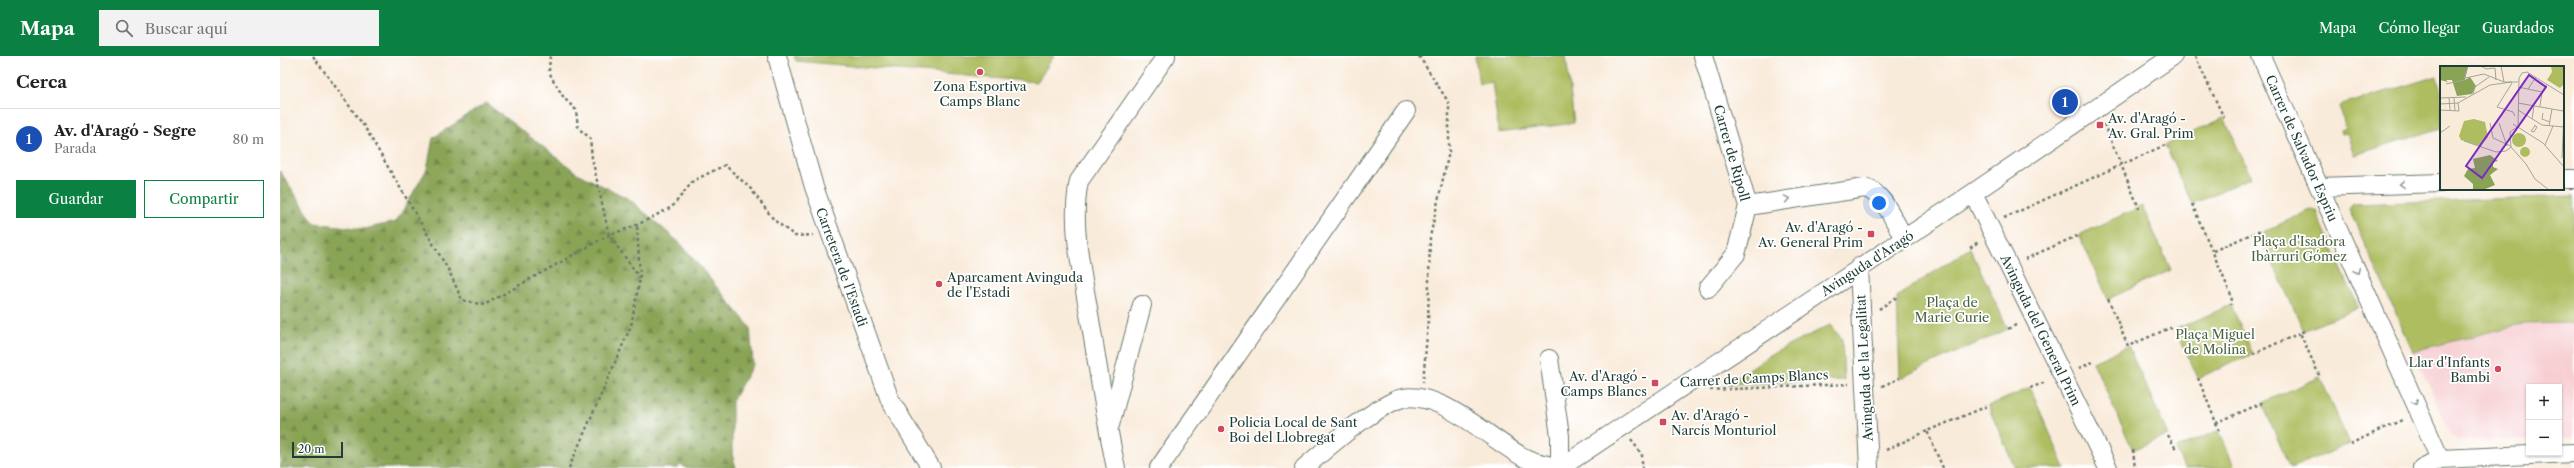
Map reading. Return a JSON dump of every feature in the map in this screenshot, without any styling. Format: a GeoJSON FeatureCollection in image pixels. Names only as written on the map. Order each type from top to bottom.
{"type":"FeatureCollection","features":[{"type":"Feature","properties":{"kind":"street","name":"Carretera de l'Estadi"},"geometry":{"type":"LineString","coordinates":[[777,56],[829,233],[890,400],[931,468]]}},
{"type":"Feature","properties":{"kind":"street"},"geometry":{"type":"LineString","coordinates":[[1116,468],[1108,432],[1079,251],[1075,210],[1076,196],[1079,181],[1166,56]]}},
{"type":"Feature","properties":{"kind":"street","name":"Carrer de Ripoll"},"geometry":{"type":"LineString","coordinates":[[1703,56],[1748,206],[1736,254],[1708,288]]}},
{"type":"Feature","properties":{"kind":"street","name":"Avinguda d'Aragó"},"geometry":{"type":"LineString","coordinates":[[1560,468],[1859,267],[1973,193],[2173,56]]}},
{"type":"Feature","properties":{"kind":"street","name":"Carrer de Salvador Espriu"},"geometry":{"type":"LineString","coordinates":[[2261,56],[2440,459]]}},
{"type":"Feature","properties":{"kind":"street"},"geometry":{"type":"LineString","coordinates":[[1159,468],[1406,111]]}},
{"type":"Feature","properties":{"kind":"street"},"geometry":{"type":"LineString","coordinates":[[2319,187],[2440,183]]}},
{"type":"Feature","properties":{"kind":"street"},"geometry":{"type":"LineString","coordinates":[[1748,206],[1865,188],[1875,193],[1885,205],[1904,238]]}},
{"type":"Feature","properties":{"kind":"street","name":"Avinguda del General Prim"},"geometry":{"type":"LineString","coordinates":[[1973,193],[2108,468]]}},
{"type":"Feature","properties":{"kind":"street","name":"Avinguda de la Legalitat"},"geometry":{"type":"LineString","coordinates":[[1859,267],[1869,463]]}},
{"type":"Feature","properties":{"kind":"street"},"geometry":{"type":"LineString","coordinates":[[1108,432],[1142,305]]}},
{"type":"Feature","properties":{"kind":"street"},"geometry":{"type":"LineString","coordinates":[[1304,468],[1360,422],[1395,401],[1421,397],[1448,409],[1526,459],[1560,468],[1560,436],[1549,359]]}},
{"type":"Feature","properties":{"kind":"street"},"geometry":{"type":"LineString","coordinates":[[2422,468],[2440,459],[2574,453]]}},
{"type":"Feature","properties":{"kind":"path"},"geometry":{"type":"LineString","coordinates":[[313,56],[364,126],[448,271],[462,300],[484,305],[610,235],[637,226],[672,208],[694,181],[725,165],[750,188],[774,220],[795,236],[829,233]]}},
{"type":"Feature","properties":{"kind":"path"},"geometry":{"type":"LineString","coordinates":[[550,56],[549,71],[552,78],[564,98],[576,110],[578,128],[590,138],[592,158],[610,235],[640,278]]}},
{"type":"Feature","properties":{"kind":"path"},"geometry":{"type":"LineString","coordinates":[[1420,56],[1449,103],[1449,152],[1430,237],[1428,323],[1421,397]]}},
{"type":"Feature","properties":{"kind":"path"},"geometry":{"type":"LineString","coordinates":[[2196,56],[2224,118]]}},
{"type":"Feature","properties":{"kind":"path"},"geometry":{"type":"LineString","coordinates":[[2097,107],[2139,208]]}},
{"type":"Feature","properties":{"kind":"path"},"geometry":{"type":"LineString","coordinates":[[1989,225],[2166,145]]}},
{"type":"Feature","properties":{"kind":"path"},"geometry":{"type":"LineString","coordinates":[[2192,204],[2232,297],[2232,305]]}},
{"type":"Feature","properties":{"kind":"path"},"geometry":{"type":"LineString","coordinates":[[569,468],[631,326],[640,278],[637,226]]}},
{"type":"Feature","properties":{"kind":"path"},"geometry":{"type":"LineString","coordinates":[[2213,252],[2256,232],[2263,232]]}},
{"type":"Feature","properties":{"kind":"path"},"geometry":{"type":"LineString","coordinates":[[2009,266],[2079,235]]}},
{"type":"Feature","properties":{"kind":"path"},"geometry":{"type":"LineString","coordinates":[[2108,299],[2128,346],[2170,328],[2176,329]]}},
{"type":"Feature","properties":{"kind":"path"},"geometry":{"type":"LineString","coordinates":[[2253,354],[2304,331]]}},
{"type":"Feature","properties":{"kind":"path"},"geometry":{"type":"LineString","coordinates":[[2300,333],[2320,377]]}},
{"type":"Feature","properties":{"kind":"path"},"geometry":{"type":"LineString","coordinates":[[2198,378],[2219,430]]}},
{"type":"Feature","properties":{"kind":"path","name":"Carrer de Camps Blancs"},"geometry":{"type":"LineString","coordinates":[[1705,390],[1853,384]]}},
{"type":"Feature","properties":{"kind":"path"},"geometry":{"type":"LineString","coordinates":[[2216,423],[2262,403]]}},
{"type":"Feature","properties":{"kind":"path"},"geometry":{"type":"LineString","coordinates":[[1869,463],[1927,431],[1988,406]]}},
{"type":"Feature","properties":{"kind":"path"},"geometry":{"type":"LineString","coordinates":[[2350,444],[2420,413]]}},
{"type":"Feature","properties":{"kind":"path"},"geometry":{"type":"LineString","coordinates":[[1927,431],[1943,468]]}},
{"type":"Feature","properties":{"kind":"path"},"geometry":{"type":"LineString","coordinates":[[2168,434],[2176,449]]}},
{"type":"Feature","properties":{"kind":"path"},"geometry":{"type":"LineString","coordinates":[[1635,445],[1642,454],[1642,468]]}},
{"type":"Feature","properties":{"kind":"path"},"geometry":{"type":"LineString","coordinates":[[2133,450],[2134,468]]}},
{"type":"Feature","properties":{"kind":"shaded area","name":"Llar d'Infants Bambi"},"geometry":{"type":"Polygon","coordinates":[[[2574,323],[2574,438],[2562,438],[2562,384],[2526,384],[2526,439],[2458,441],[2451,435],[2413,351],[2521,324],[2574,323]]]}},
{"type":"Feature","properties":{"kind":"green space","name":"Zona Esportiva Camps Blanc"},"geometry":{"type":"Polygon","coordinates":[[[794,56],[1054,56],[1037,82],[796,61],[794,56]]]}},
{"type":"Feature","properties":{"kind":"green space"},"geometry":{"type":"Polygon","coordinates":[[[1475,56],[1566,56],[1574,123],[1499,133],[1492,82],[1479,84],[1475,56]]]}},
{"type":"Feature","properties":{"kind":"green space"},"geometry":{"type":"Polygon","coordinates":[[[2437,76],[2440,85],[2440,128],[2354,155],[2347,133],[2342,134],[2341,130],[2346,128],[2339,106],[2437,76]]]}},
{"type":"Feature","properties":{"kind":"green space"},"geometry":{"type":"Polygon","coordinates":[[[486,103],[577,173],[629,199],[681,244],[750,327],[753,364],[732,401],[732,454],[736,468],[685,468],[681,464],[678,468],[280,468],[280,171],[314,223],[364,229],[396,222],[427,169],[433,138],[486,103]]]}},
{"type":"Feature","properties":{"kind":"green space"},"geometry":{"type":"Polygon","coordinates":[[[2224,118],[2251,177],[2192,204],[2165,145],[2224,118]]]}},
{"type":"Feature","properties":{"kind":"green space"},"geometry":{"type":"Polygon","coordinates":[[[2574,196],[2574,323],[2521,324],[2413,351],[2349,209],[2353,204],[2574,196]]]}},
{"type":"Feature","properties":{"kind":"green space"},"geometry":{"type":"Polygon","coordinates":[[[2142,206],[2171,270],[2108,299],[2079,235],[2142,206]]]}},
{"type":"Feature","properties":{"kind":"green space","name":"Plaça d'Isadora Ibàrruri Gómez"},"geometry":{"type":"Polygon","coordinates":[[[2310,210],[2316,211],[2358,307],[2304,331],[2261,238],[2263,232],[2310,210]]]}},
{"type":"Feature","properties":{"kind":"green space","name":"Plaça de Marie Curie"},"geometry":{"type":"Polygon","coordinates":[[[1970,248],[2008,329],[1900,378],[1897,297],[1970,248]]]}},
{"type":"Feature","properties":{"kind":"green space","name":"Plaça Miguel de Molina"},"geometry":{"type":"Polygon","coordinates":[[[2231,305],[2253,354],[2198,378],[2176,329],[2231,305]]]}},
{"type":"Feature","properties":{"kind":"green space"},"geometry":{"type":"Polygon","coordinates":[[[1830,325],[1842,339],[1844,380],[1727,384],[1770,355],[1830,325]]]}},
{"type":"Feature","properties":{"kind":"green space"},"geometry":{"type":"Polygon","coordinates":[[[2128,346],[2168,435],[2133,450],[2093,362],[2128,346]]]}},
{"type":"Feature","properties":{"kind":"green space"},"geometry":{"type":"Polygon","coordinates":[[[2320,377],[2350,444],[2290,468],[2262,403],[2320,377]]]}},
{"type":"Feature","properties":{"kind":"green space"},"geometry":{"type":"Polygon","coordinates":[[[2030,388],[2065,468],[2015,468],[1988,406],[2030,388]]]}},
{"type":"Feature","properties":{"kind":"green space"},"geometry":{"type":"Polygon","coordinates":[[[2219,430],[2235,468],[2184,468],[2176,449],[2219,430]]]}},
{"type":"Feature","properties":{"kind":"place","name":"Zona Esportiva Camps Blanc"},"geometry":{"type":"Point","coordinates":[980,72]}},
{"type":"Feature","properties":{"kind":"place","name":"Av. d'Aragó - Segre"},"geometry":{"type":"Point","coordinates":[2065,102]}},
{"type":"Feature","properties":{"kind":"place","name":"Av. d'Aragó - Av. Gral. Prim"},"geometry":{"type":"Point","coordinates":[2100,125]}},
{"type":"Feature","properties":{"kind":"place","name":"Av. d'Aragó - Av. General Prim"},"geometry":{"type":"Point","coordinates":[1871,234]}},
{"type":"Feature","properties":{"kind":"place","name":"Aparcament Avinguda de l'Estadi"},"geometry":{"type":"Point","coordinates":[939,284]}},
{"type":"Feature","properties":{"kind":"place","name":"Llar d'Infants Bambi"},"geometry":{"type":"Point","coordinates":[2498,369]}},
{"type":"Feature","properties":{"kind":"place","name":"Av. d'Aragó - Camps Blancs"},"geometry":{"type":"Point","coordinates":[1655,383]}},
{"type":"Feature","properties":{"kind":"place","name":"Av. d'Aragó - Narcís Monturiol"},"geometry":{"type":"Point","coordinates":[1663,422]}},
{"type":"Feature","properties":{"kind":"place","name":"Policia Local de Sant Boi del Llobregat"},"geometry":{"type":"Point","coordinates":[1221,429]}}]}
